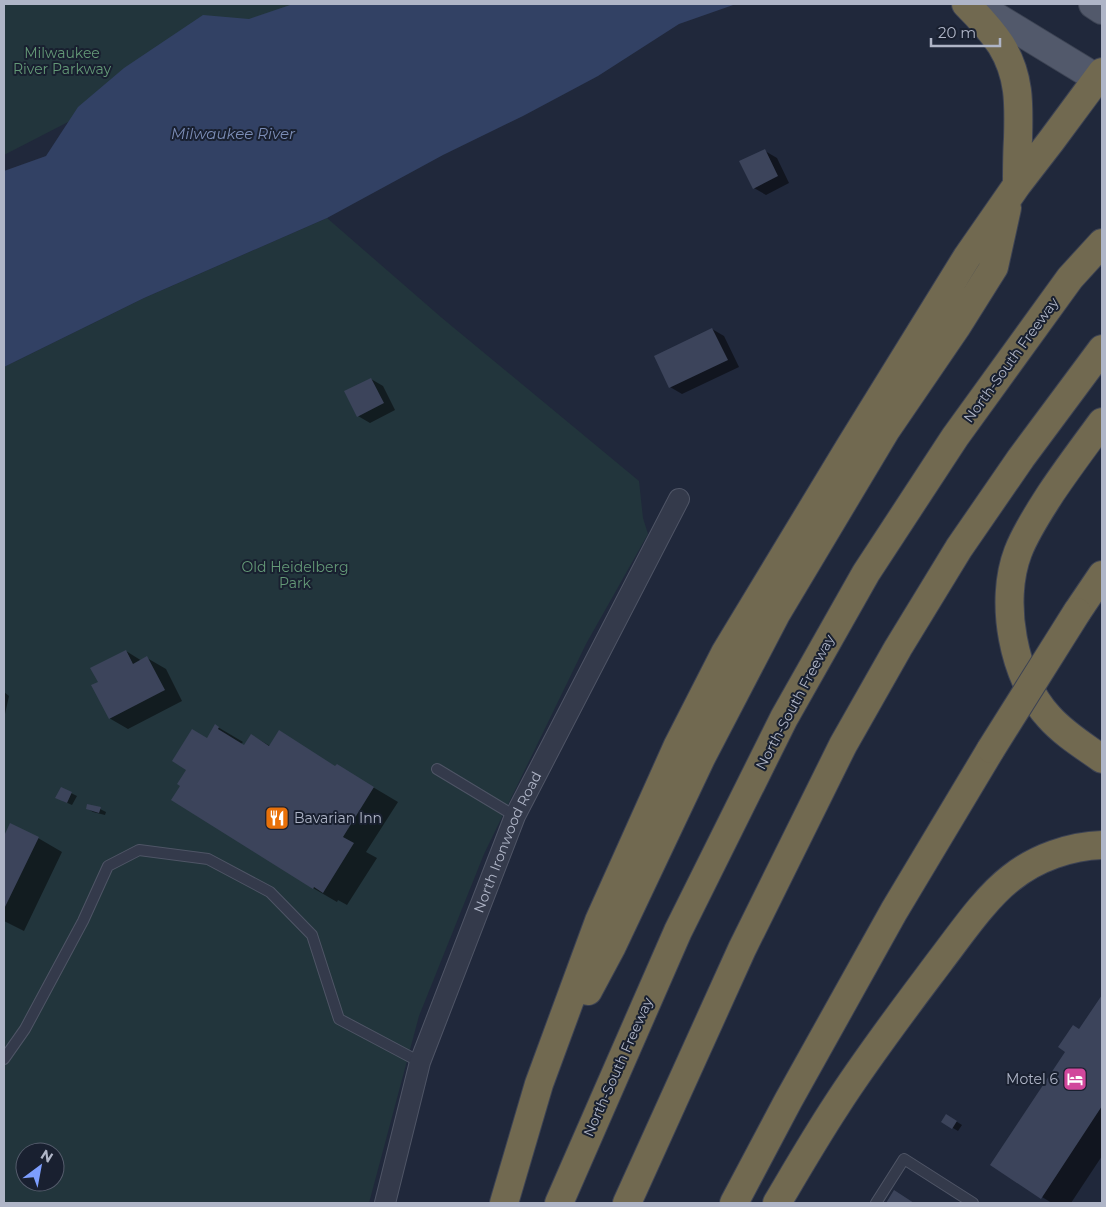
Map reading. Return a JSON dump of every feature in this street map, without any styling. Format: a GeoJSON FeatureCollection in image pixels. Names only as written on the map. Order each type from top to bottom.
{"type":"FeatureCollection","features":[{"type":"Feature","properties":{"kind":"highway"},"geometry":{"type":"LineString","coordinates":[[966,4],[985,23],[1001,45],[1015,80],[1019,110],[1014,189]]}},
{"type":"Feature","properties":{"kind":"highway"},"geometry":{"type":"LineString","coordinates":[[504,1203],[539,1084],[598,921],[678,745],[725,653],[962,265],[1014,189],[1100,75]]}},
{"type":"Feature","properties":{"kind":"highway","name":"North-South Freeway"},"geometry":{"type":"LineString","coordinates":[[559,1203],[678,931],[784,718],[861,582],[961,429],[1070,278],[1102,243]]}},
{"type":"Feature","properties":{"kind":"highway"},"geometry":{"type":"LineString","coordinates":[[627,1203],[742,949],[843,745],[898,648],[964,540],[1021,458],[1102,349]]}},
{"type":"Feature","properties":{"kind":"highway"},"geometry":{"type":"LineString","coordinates":[[1102,422],[1057,484],[1031,524],[1014,564],[1010,597],[1012,633],[1016,650],[1026,682],[1037,702],[1058,727],[1102,759]]}},
{"type":"Feature","properties":{"kind":"highway"},"geometry":{"type":"LineString","coordinates":[[734,1203],[788,1100],[894,911],[991,749],[1102,575]]}},
{"type":"Feature","properties":{"kind":"highway"},"geometry":{"type":"LineString","coordinates":[[777,1203],[822,1127],[858,1074],[922,985],[994,893],[1011,878],[1038,861],[1076,848],[1102,845]]}},
{"type":"Feature","properties":{"kind":"main road"},"geometry":{"type":"LineString","coordinates":[[975,4],[1100,75]]}},
{"type":"Feature","properties":{"kind":"main road"},"geometry":{"type":"LineString","coordinates":[[1093,4],[1102,10]]}},
{"type":"Feature","properties":{"kind":"street","name":"North Ironwood Road"},"geometry":{"type":"LineString","coordinates":[[385,1203],[420,1062],[515,816],[679,499]]}},
{"type":"Feature","properties":{"kind":"lane"},"geometry":{"type":"LineString","coordinates":[[437,769],[515,816]]}},
{"type":"Feature","properties":{"kind":"lane"},"geometry":{"type":"LineString","coordinates":[[4,1060],[25,1029],[83,921],[108,866],[139,850],[208,859],[270,892],[312,935],[338,1019],[420,1062]]}},
{"type":"Feature","properties":{"kind":"lane"},"geometry":{"type":"LineString","coordinates":[[876,1203],[904,1159],[973,1203]]}},
{"type":"Feature","properties":{"kind":"green space","name":"Milwaukee River Parkway"},"geometry":{"type":"Polygon","coordinates":[[[4,4],[297,4],[4,155],[4,4]]]}},
{"type":"Feature","properties":{"kind":"green space","name":"Old Heidelberg Park"},"geometry":{"type":"Polygon","coordinates":[[[327,218],[442,318],[639,481],[643,518],[648,534],[586,644],[484,854],[419,1016],[369,1203],[4,1203],[4,367],[144,298],[327,218]]]}},
{"type":"Feature","properties":{"kind":"water","name":"Milwaukee River"},"geometry":{"type":"Polygon","coordinates":[[[293,4],[736,4],[679,24],[598,76],[523,116],[443,155],[327,218],[144,298],[4,367],[4,171],[46,156],[78,107],[124,68],[203,15],[249,19],[293,4]]]}},
{"type":"Feature","properties":{"kind":"building"},"geometry":{"type":"Polygon","coordinates":[[[765,149],[778,176],[753,189],[739,161],[765,149]]]}},
{"type":"Feature","properties":{"kind":"building"},"geometry":{"type":"Polygon","coordinates":[[[712,328],[728,360],[669,388],[654,356],[712,328]]]}},
{"type":"Feature","properties":{"kind":"building"},"geometry":{"type":"Polygon","coordinates":[[[371,378],[384,403],[357,417],[344,391],[371,378]]]}},
{"type":"Feature","properties":{"kind":"building"},"geometry":{"type":"Polygon","coordinates":[[[126,650],[133,664],[147,656],[165,690],[109,719],[91,685],[98,682],[90,668],[126,650]]]}},
{"type":"Feature","properties":{"kind":"building","name":"Bavarian Inn"},"geometry":{"type":"Polygon","coordinates":[[[215,724],[219,727],[218,729],[244,745],[251,734],[269,746],[279,730],[335,766],[337,764],[374,787],[343,837],[354,843],[323,893],[314,887],[313,889],[171,800],[180,786],[177,784],[186,770],[172,761],[192,729],[207,738],[215,724]]]}},
{"type":"Feature","properties":{"kind":"building"},"geometry":{"type":"Polygon","coordinates":[[[61,787],[72,792],[67,803],[55,798],[61,787]]]}},
{"type":"Feature","properties":{"kind":"building"},"geometry":{"type":"Polygon","coordinates":[[[87,804],[101,807],[99,813],[86,809],[87,804]]]}},
{"type":"Feature","properties":{"kind":"building"},"geometry":{"type":"Polygon","coordinates":[[[10,823],[39,837],[4,909],[4,836],[10,823]]]}},
{"type":"Feature","properties":{"kind":"building","name":"Motel 6"},"geometry":{"type":"Polygon","coordinates":[[[1102,995],[1102,1106],[1041,1199],[990,1165],[1065,1052],[1058,1047],[1073,1025],[1079,1029],[1102,995]]]}},
{"type":"Feature","properties":{"kind":"building"},"geometry":{"type":"Polygon","coordinates":[[[946,1114],[957,1121],[952,1129],[941,1122],[946,1114]]]}},
{"type":"Feature","properties":{"kind":"building"},"geometry":{"type":"Polygon","coordinates":[[[894,1190],[914,1203],[886,1203],[894,1190]]]}},
{"type":"Feature","properties":{"kind":"place","name":"Bavarian Inn"},"geometry":{"type":"Point","coordinates":[277,818]}},
{"type":"Feature","properties":{"kind":"place","name":"Motel 6"},"geometry":{"type":"Point","coordinates":[1075,1079]}}]}
